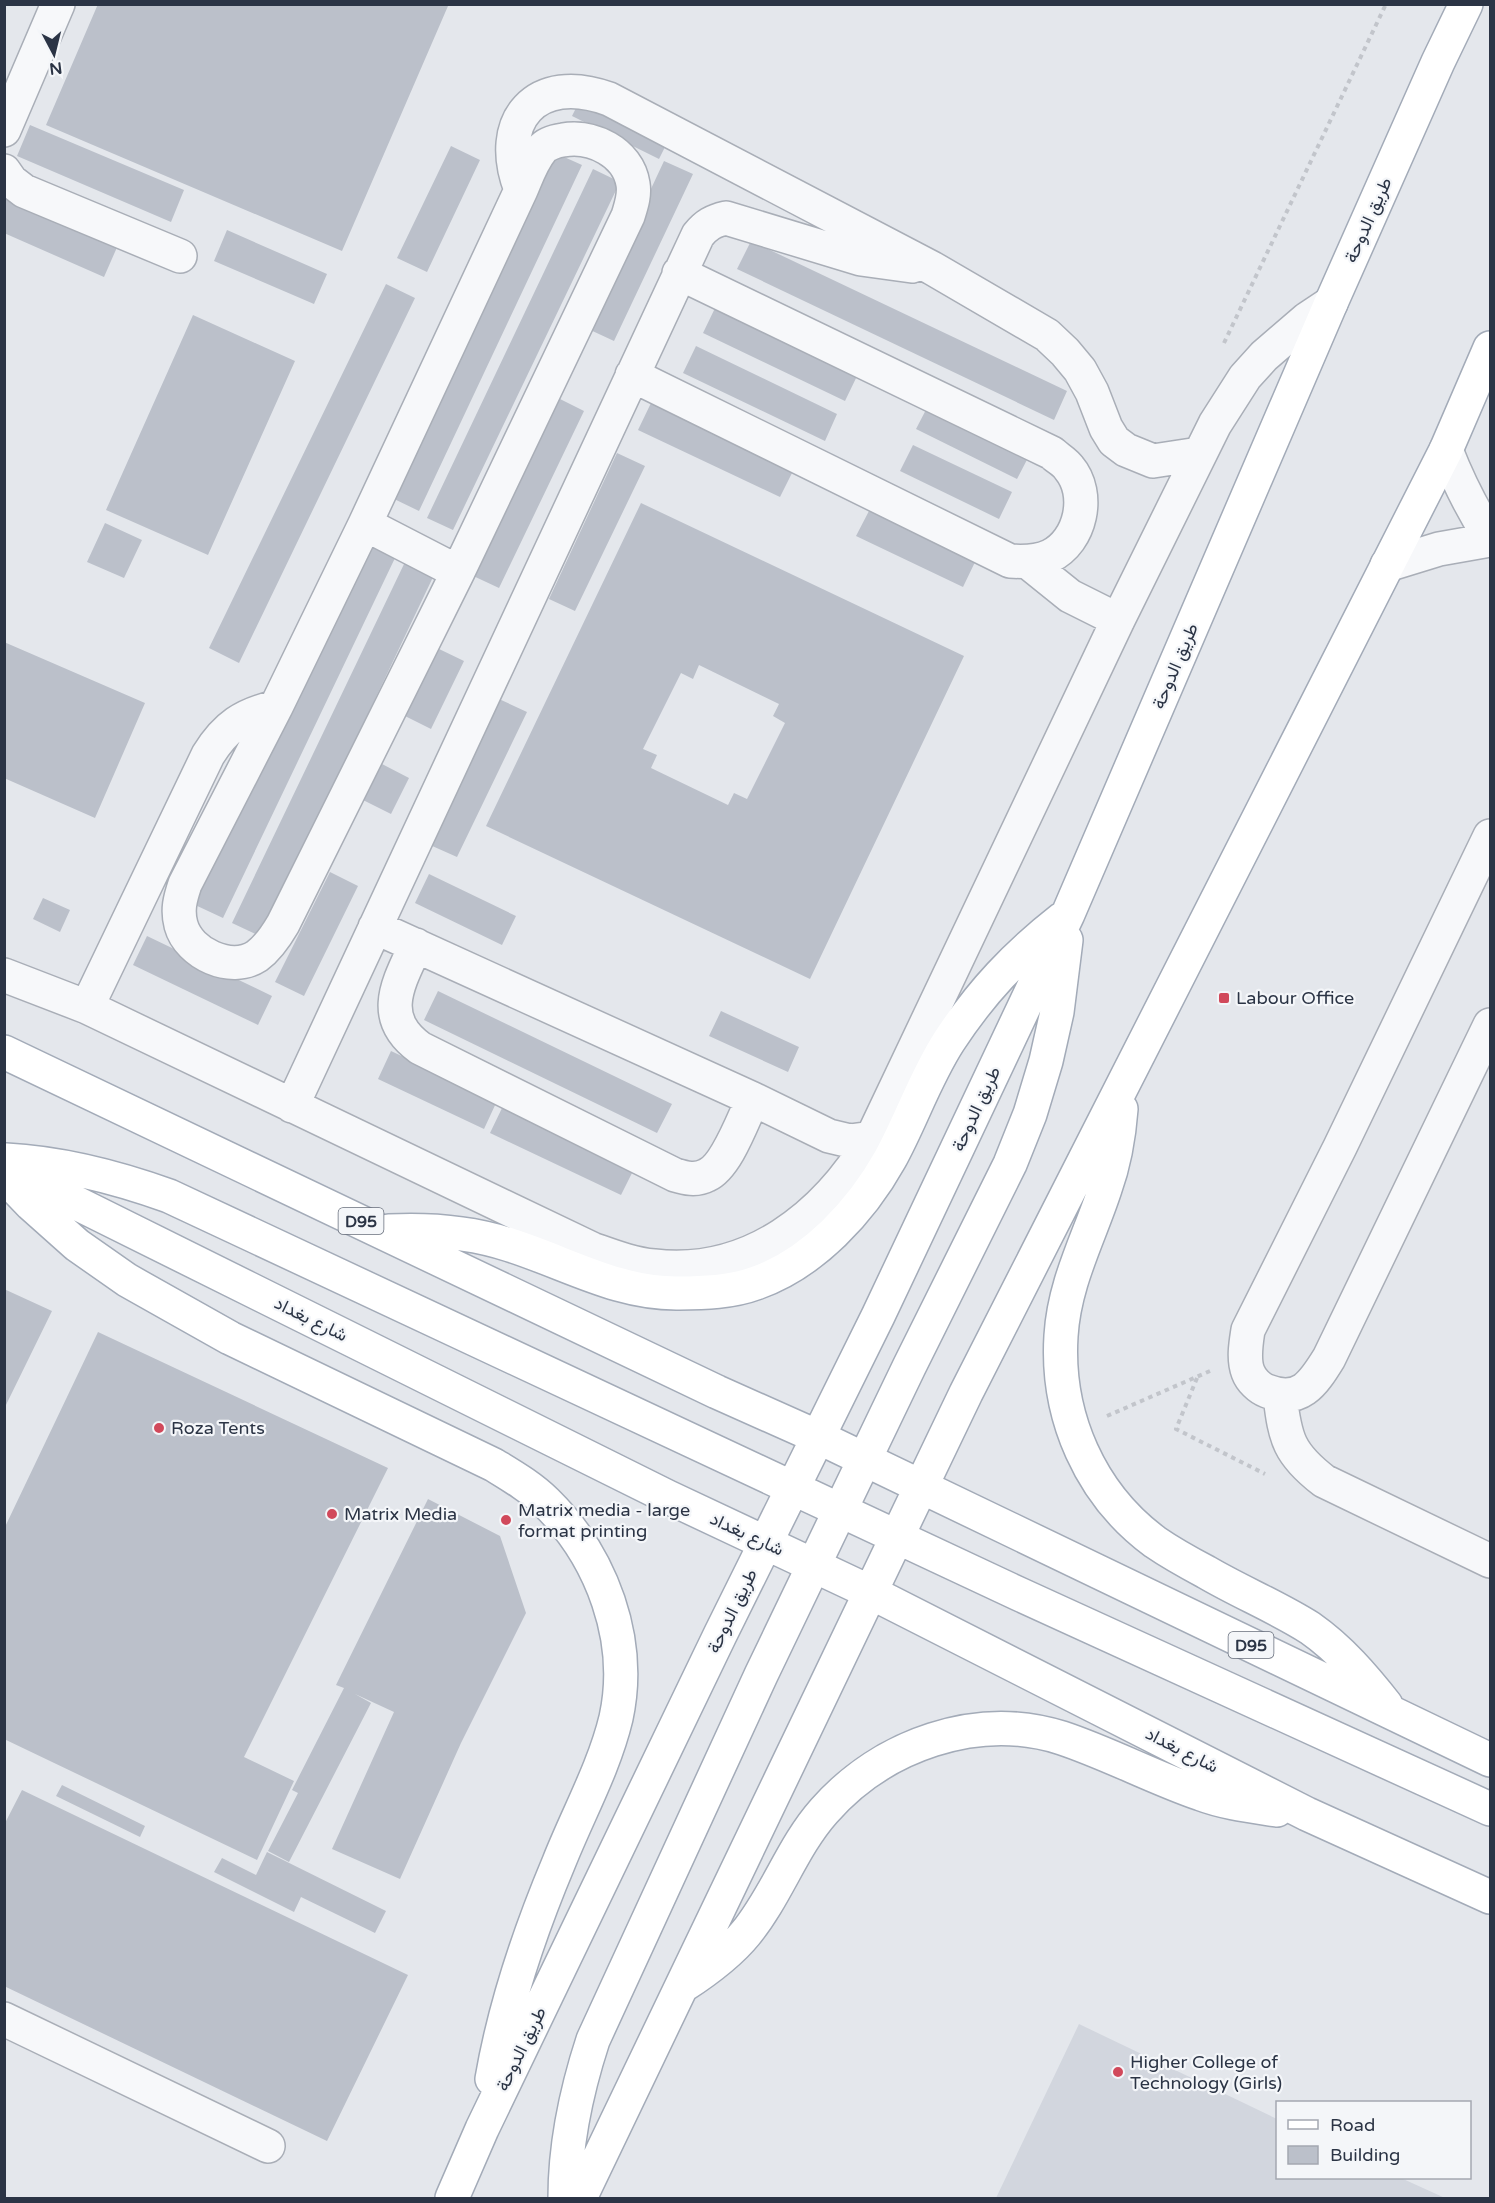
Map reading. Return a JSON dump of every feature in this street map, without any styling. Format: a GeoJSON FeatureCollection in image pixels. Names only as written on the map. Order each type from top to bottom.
{"type":"FeatureCollection","features":[{"type":"Feature","properties":{"kind":"main road","name":"طريق الدوحة"},"geometry":{"type":"LineString","coordinates":[[452,2199],[482,2129],[793,1486],[878,1316],[1068,914],[1331,303],[1466,4]]}},
{"type":"Feature","properties":{"kind":"main road"},"geometry":{"type":"LineString","coordinates":[[580,2199],[966,1393],[1446,450],[1491,348]]}},
{"type":"Feature","properties":{"kind":"main road"},"geometry":{"type":"LineString","coordinates":[[382,1231],[446,1231],[477,1236],[538,1254],[597,1279],[628,1288],[661,1293],[727,1290],[756,1283],[791,1266],[847,1219],[871,1190],[890,1158],[942,1053],[973,1006],[1001,972],[1034,941],[1068,914]]}},
{"type":"Feature","properties":{"kind":"main road"},"geometry":{"type":"LineString","coordinates":[[565,2199],[567,2152],[573,2114],[592,2040],[761,1675],[909,1367],[995,1196],[1030,1113],[1046,1061],[1057,1012],[1068,914]]}},
{"type":"Feature","properties":{"kind":"main road","name":"D95"},"geometry":{"type":"LineString","coordinates":[[4,1052],[717,1392],[921,1486],[1491,1760]]}},
{"type":"Feature","properties":{"kind":"main road"},"geometry":{"type":"LineString","coordinates":[[1123,1088],[1112,1166],[1106,1188],[1072,1275],[1065,1305],[1060,1364],[1063,1393],[1072,1430],[1085,1460],[1104,1491],[1128,1518],[1155,1541],[1182,1558],[1311,1629],[1342,1654],[1393,1714]]}},
{"type":"Feature","properties":{"kind":"main road"},"geometry":{"type":"LineString","coordinates":[[4,1160],[62,1166],[99,1173],[169,1196],[793,1486],[1030,1599],[1491,1809]]}},
{"type":"Feature","properties":{"kind":"main road","name":"شارع بغداد"},"geometry":{"type":"LineString","coordinates":[[4,1167],[668,1497],[870,1592],[1307,1814],[1491,1897]]}},
{"type":"Feature","properties":{"kind":"main road"},"geometry":{"type":"LineString","coordinates":[[4,1176],[31,1204],[77,1245],[127,1280],[230,1338],[494,1465],[521,1482],[545,1501],[585,1550],[608,1599],[619,1647],[620,1684],[616,1717],[607,1749],[559,1862],[523,1959],[504,2026],[482,2129]]}},
{"type":"Feature","properties":{"kind":"main road"},"geometry":{"type":"LineString","coordinates":[[680,1988],[727,1953],[747,1932],[764,1908],[804,1838],[835,1799],[853,1781],[895,1754],[946,1735],[975,1730],[1004,1729],[1032,1732],[1070,1741],[1203,1795],[1307,1814]]}},
{"type":"Feature","properties":{"kind":"street"},"geometry":{"type":"LineString","coordinates":[[4,130],[58,4]]}},
{"type":"Feature","properties":{"kind":"street"},"geometry":{"type":"LineString","coordinates":[[521,190],[512,159],[517,127],[524,112],[535,100],[552,93],[572,90],[609,99],[932,268],[1027,321],[1047,335],[1080,370],[1092,392],[1106,428],[1114,441],[1126,450],[1153,461],[1199,454]]}},
{"type":"Feature","properties":{"kind":"street"},"geometry":{"type":"LineString","coordinates":[[574,138],[590,140],[617,155],[627,168],[633,183],[633,199],[628,216],[458,573],[283,924],[271,943],[255,957],[234,963],[212,959],[193,946],[182,928],[178,906],[184,884],[276,707],[365,524],[521,190],[532,163],[543,147],[574,138]]}},
{"type":"Feature","properties":{"kind":"street"},"geometry":{"type":"LineString","coordinates":[[4,171],[11,181],[24,191],[180,256]]}},
{"type":"Feature","properties":{"kind":"street"},"geometry":{"type":"LineString","coordinates":[[292,1106],[698,235],[705,226],[715,220],[726,218],[861,259],[932,268]]}},
{"type":"Feature","properties":{"kind":"street"},"geometry":{"type":"LineString","coordinates":[[632,375],[1010,561],[1029,563],[1052,555],[1071,539],[1081,516],[1081,491],[1070,469],[1052,453],[679,273]]}},
{"type":"Feature","properties":{"kind":"street"},"geometry":{"type":"LineString","coordinates":[[4,975],[87,1007],[592,1249],[628,1261],[655,1266],[687,1266],[717,1263],[747,1254],[769,1244],[825,1202],[856,1165],[872,1138],[1118,620],[1199,454],[1229,400],[1245,377],[1285,336],[1331,303]]}},
{"type":"Feature","properties":{"kind":"street"},"geometry":{"type":"LineString","coordinates":[[1387,565],[1438,549],[1491,539],[1473,512],[1446,450]]}},
{"type":"Feature","properties":{"kind":"street"},"geometry":{"type":"LineString","coordinates":[[365,524],[458,573]]}},
{"type":"Feature","properties":{"kind":"street"},"geometry":{"type":"LineString","coordinates":[[1029,563],[1070,596],[1118,620]]}},
{"type":"Feature","properties":{"kind":"street"},"geometry":{"type":"LineString","coordinates":[[87,1007],[208,755],[229,728],[243,718],[276,707]]}},
{"type":"Feature","properties":{"kind":"street"},"geometry":{"type":"LineString","coordinates":[[1491,836],[1248,1330],[1245,1352],[1248,1373],[1260,1388],[1280,1396],[1300,1392],[1316,1379],[1329,1358],[1491,1025]]}},
{"type":"Feature","properties":{"kind":"street"},"geometry":{"type":"LineString","coordinates":[[375,927],[753,1099],[829,1136],[849,1141],[872,1138]]}},
{"type":"Feature","properties":{"kind":"street"},"geometry":{"type":"LineString","coordinates":[[416,945],[400,980],[394,1004],[398,1024],[409,1040],[420,1048],[675,1175],[685,1179],[697,1178],[708,1175],[717,1167],[753,1099]]}},
{"type":"Feature","properties":{"kind":"street"},"geometry":{"type":"LineString","coordinates":[[1280,1396],[1284,1425],[1291,1447],[1305,1466],[1324,1481],[1491,1561]]}},
{"type":"Feature","properties":{"kind":"street"},"geometry":{"type":"LineString","coordinates":[[4,2019],[268,2146]]}},
{"type":"Feature","properties":{"kind":"path"},"geometry":{"type":"LineString","coordinates":[[1224,344],[1386,4]]}},
{"type":"Feature","properties":{"kind":"path"},"geometry":{"type":"LineString","coordinates":[[1072,1430],[1197,1378],[1245,1352]]}},
{"type":"Feature","properties":{"kind":"shaded area","name":"Higher College of Technology (Girls)"},"geometry":{"type":"Polygon","coordinates":[[[1079,2024],[1276,2119],[1276,2179],[1403,2179],[1445,2198],[996,2198],[1079,2024]]]}},
{"type":"Feature","properties":{"kind":"building"},"geometry":{"type":"Polygon","coordinates":[[[98,4],[445,4],[448,6],[342,251],[46,125],[98,4]]]}},
{"type":"Feature","properties":{"kind":"building"},"geometry":{"type":"Polygon","coordinates":[[[580,100],[667,143],[659,159],[572,116],[580,100]]]}},
{"type":"Feature","properties":{"kind":"building"},"geometry":{"type":"Polygon","coordinates":[[[30,125],[184,190],[171,222],[17,156],[30,125]]]}},
{"type":"Feature","properties":{"kind":"building"},"geometry":{"type":"Polygon","coordinates":[[[451,146],[480,160],[427,272],[397,258],[451,146]]]}},
{"type":"Feature","properties":{"kind":"building"},"geometry":{"type":"Polygon","coordinates":[[[553,152],[582,165],[419,511],[390,497],[553,152]]]}},
{"type":"Feature","properties":{"kind":"building"},"geometry":{"type":"Polygon","coordinates":[[[664,161],[693,174],[614,341],[586,328],[664,161]]]}},
{"type":"Feature","properties":{"kind":"building"},"geometry":{"type":"Polygon","coordinates":[[[593,169],[620,182],[453,530],[427,518],[593,169]]]}},
{"type":"Feature","properties":{"kind":"building"},"geometry":{"type":"Polygon","coordinates":[[[4,195],[118,245],[104,277],[4,233],[4,195]]]}},
{"type":"Feature","properties":{"kind":"building"},"geometry":{"type":"Polygon","coordinates":[[[227,230],[327,274],[314,304],[214,261],[227,230]]]}},
{"type":"Feature","properties":{"kind":"building"},"geometry":{"type":"Polygon","coordinates":[[[751,241],[1067,391],[1054,420],[737,269],[751,241]]]}},
{"type":"Feature","properties":{"kind":"building"},"geometry":{"type":"Polygon","coordinates":[[[386,284],[415,298],[239,663],[209,648],[386,284]]]}},
{"type":"Feature","properties":{"kind":"building"},"geometry":{"type":"Polygon","coordinates":[[[716,306],[858,374],[845,401],[703,333],[716,306]]]}},
{"type":"Feature","properties":{"kind":"building"},"geometry":{"type":"Polygon","coordinates":[[[193,315],[295,361],[208,555],[106,510],[193,315]]]}},
{"type":"Feature","properties":{"kind":"building"},"geometry":{"type":"Polygon","coordinates":[[[696,346],[837,414],[825,441],[683,373],[696,346]]]}},
{"type":"Feature","properties":{"kind":"building"},"geometry":{"type":"Polygon","coordinates":[[[554,396],[584,411],[499,588],[469,574],[554,396]]]}},
{"type":"Feature","properties":{"kind":"building"},"geometry":{"type":"Polygon","coordinates":[[[930,402],[1031,452],[1017,479],[916,429],[930,402]]]}},
{"type":"Feature","properties":{"kind":"building"},"geometry":{"type":"Polygon","coordinates":[[[651,403],[793,471],[780,497],[638,430],[651,403]]]}},
{"type":"Feature","properties":{"kind":"building"},"geometry":{"type":"Polygon","coordinates":[[[913,445],[1012,492],[999,519],[900,471],[913,445]]]}},
{"type":"Feature","properties":{"kind":"building"},"geometry":{"type":"Polygon","coordinates":[[[617,453],[645,466],[575,611],[549,599],[617,453]]]}},
{"type":"Feature","properties":{"kind":"building"},"geometry":{"type":"Polygon","coordinates":[[[641,503],[964,656],[810,979],[486,826],[641,503]],[[699,665],[693,679],[681,673],[643,749],[657,755],[651,768],[728,805],[734,793],[747,799],[785,723],[773,716],[779,704],[699,665]]]}},
{"type":"Feature","properties":{"kind":"building"},"geometry":{"type":"Polygon","coordinates":[[[870,509],[976,560],[963,587],[856,536],[870,509]]]}},
{"type":"Feature","properties":{"kind":"building"},"geometry":{"type":"Polygon","coordinates":[[[105,523],[142,540],[124,578],[87,562],[105,523]]]}},
{"type":"Feature","properties":{"kind":"building"},"geometry":{"type":"Polygon","coordinates":[[[366,544],[395,558],[223,918],[193,904],[366,544]]]}},
{"type":"Feature","properties":{"kind":"building"},"geometry":{"type":"Polygon","coordinates":[[[405,562],[434,575],[262,937],[232,923],[405,562]]]}},
{"type":"Feature","properties":{"kind":"building"},"geometry":{"type":"Polygon","coordinates":[[[4,642],[145,703],[95,818],[4,778],[4,642]]]}},
{"type":"Feature","properties":{"kind":"building"},"geometry":{"type":"Polygon","coordinates":[[[437,648],[464,661],[431,729],[403,715],[437,648]]]}},
{"type":"Feature","properties":{"kind":"building"},"geometry":{"type":"Polygon","coordinates":[[[499,699],[527,712],[457,857],[430,845],[499,699]]]}},
{"type":"Feature","properties":{"kind":"building"},"geometry":{"type":"Polygon","coordinates":[[[382,764],[409,778],[391,814],[363,800],[382,764]]]}},
{"type":"Feature","properties":{"kind":"building"},"geometry":{"type":"Polygon","coordinates":[[[330,872],[358,886],[304,996],[275,982],[330,872]]]}},
{"type":"Feature","properties":{"kind":"building"},"geometry":{"type":"Polygon","coordinates":[[[429,874],[516,916],[502,945],[415,903],[429,874]]]}},
{"type":"Feature","properties":{"kind":"building"},"geometry":{"type":"Polygon","coordinates":[[[43,898],[70,910],[60,932],[33,919],[43,898]]]}},
{"type":"Feature","properties":{"kind":"building"},"geometry":{"type":"Polygon","coordinates":[[[147,936],[272,996],[258,1025],[133,965],[147,936]]]}},
{"type":"Feature","properties":{"kind":"building"},"geometry":{"type":"Polygon","coordinates":[[[438,991],[672,1104],[657,1133],[424,1020],[438,991]]]}},
{"type":"Feature","properties":{"kind":"building"},"geometry":{"type":"Polygon","coordinates":[[[721,1011],[799,1047],[788,1072],[709,1036],[721,1011]]]}},
{"type":"Feature","properties":{"kind":"building"},"geometry":{"type":"Polygon","coordinates":[[[391,1051],[497,1101],[484,1129],[378,1079],[391,1051]]]}},
{"type":"Feature","properties":{"kind":"building"},"geometry":{"type":"Polygon","coordinates":[[[503,1106],[634,1169],[621,1195],[490,1133],[503,1106]]]}},
{"type":"Feature","properties":{"kind":"building"},"geometry":{"type":"Polygon","coordinates":[[[4,1289],[52,1311],[4,1409],[4,1289]]]}},
{"type":"Feature","properties":{"kind":"building"},"geometry":{"type":"Polygon","coordinates":[[[98,1332],[388,1468],[244,1757],[294,1781],[257,1860],[4,1739],[4,1529],[98,1332]]]}},
{"type":"Feature","properties":{"kind":"building"},"geometry":{"type":"Polygon","coordinates":[[[428,1499],[500,1536],[526,1613],[461,1743],[400,1879],[332,1849],[394,1712],[355,1694],[371,1703],[289,1862],[268,1851],[298,1793],[292,1790],[344,1688],[336,1685],[428,1499]]]}},
{"type":"Feature","properties":{"kind":"building"},"geometry":{"type":"Polygon","coordinates":[[[62,1785],[145,1826],[140,1837],[56,1796],[62,1785]]]}},
{"type":"Feature","properties":{"kind":"building"},"geometry":{"type":"Polygon","coordinates":[[[22,1790],[408,1975],[327,2141],[4,1986],[4,1825],[22,1790]]]}},
{"type":"Feature","properties":{"kind":"building"},"geometry":{"type":"Polygon","coordinates":[[[267,1852],[386,1911],[375,1933],[301,1897],[294,1912],[214,1872],[222,1858],[256,1875],[267,1852]]]}},
{"type":"Feature","properties":{"kind":"place","name":"Labour Office"},"geometry":{"type":"Point","coordinates":[1224,998]}},
{"type":"Feature","properties":{"kind":"place","name":"Roza Tents"},"geometry":{"type":"Point","coordinates":[159,1428]}},
{"type":"Feature","properties":{"kind":"place","name":"Matrix Media"},"geometry":{"type":"Point","coordinates":[332,1514]}},
{"type":"Feature","properties":{"kind":"place","name":"Matrix media - large format printing"},"geometry":{"type":"Point","coordinates":[506,1520]}},
{"type":"Feature","properties":{"kind":"place","name":"Higher College of Technology (Girls)"},"geometry":{"type":"Point","coordinates":[1118,2072]}}]}
